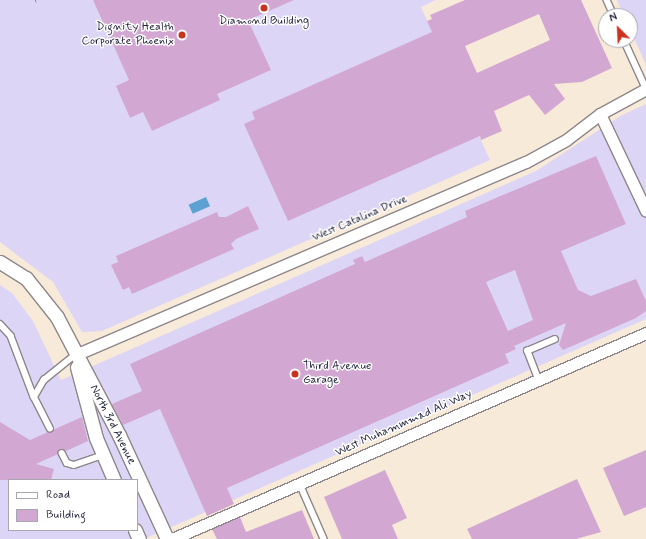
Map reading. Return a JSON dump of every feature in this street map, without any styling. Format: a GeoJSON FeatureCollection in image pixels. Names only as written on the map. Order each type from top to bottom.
{"type":"FeatureCollection","features":[{"type":"Feature","properties":{"kind":"street","name":"West Catalina Drive"},"geometry":{"type":"LineString","coordinates":[[75,355],[526,162],[566,140],[600,114],[646,88]]}},
{"type":"Feature","properties":{"kind":"street"},"geometry":{"type":"LineString","coordinates":[[600,114],[645,208]]}},
{"type":"Feature","properties":{"kind":"street","name":"North 3rd Avenue"},"geometry":{"type":"LineString","coordinates":[[0,262],[26,278],[42,295],[119,435],[167,539]]}},
{"type":"Feature","properties":{"kind":"street","name":"West Muhammmad Ali Way"},"geometry":{"type":"LineString","coordinates":[[172,539],[646,333]]}},
{"type":"Feature","properties":{"kind":"street","name":"North 3rd Avenue"},"geometry":{"type":"LineString","coordinates":[[75,355],[84,402],[103,455],[114,479]]}},
{"type":"Feature","properties":{"kind":"lane"},"geometry":{"type":"LineString","coordinates":[[628,48],[646,88]]}},
{"type":"Feature","properties":{"kind":"lane"},"geometry":{"type":"LineString","coordinates":[[0,324],[11,336],[34,397],[50,429]]}},
{"type":"Feature","properties":{"kind":"lane"},"geometry":{"type":"LineString","coordinates":[[538,379],[527,351],[555,339]]}},
{"type":"Feature","properties":{"kind":"lane"},"geometry":{"type":"LineString","coordinates":[[34,397],[44,380],[75,355]]}},
{"type":"Feature","properties":{"kind":"lane"},"geometry":{"type":"LineString","coordinates":[[62,453],[67,463],[74,465],[103,455]]}},
{"type":"Feature","properties":{"kind":"lane"},"geometry":{"type":"LineString","coordinates":[[300,484],[324,539]]}},
{"type":"Feature","properties":{"kind":"shaded area"},"geometry":{"type":"Polygon","coordinates":[[[0,0],[436,0],[421,7],[490,160],[102,331],[82,332],[53,282],[0,242],[0,0]]]}},
{"type":"Feature","properties":{"kind":"shaded area"},"geometry":{"type":"Polygon","coordinates":[[[617,0],[646,0],[646,65],[638,47],[638,8],[620,8],[617,0]]]}},
{"type":"Feature","properties":{"kind":"shaded area"},"geometry":{"type":"Polygon","coordinates":[[[646,104],[646,319],[144,539],[0,539],[0,285],[12,293],[33,321],[61,380],[536,171],[622,115],[646,104]]]}},
{"type":"Feature","properties":{"kind":"water"},"geometry":{"type":"Polygon","coordinates":[[[206,197],[210,206],[193,214],[189,205],[206,197]]]}},
{"type":"Feature","properties":{"kind":"building","name":"Dignity Health Corporate Phoenix"},"geometry":{"type":"Polygon","coordinates":[[[93,0],[294,0],[248,20],[271,70],[217,94],[220,100],[152,131],[143,112],[130,118],[116,86],[129,80],[93,0]]]}},
{"type":"Feature","properties":{"kind":"building"},"geometry":{"type":"Polygon","coordinates":[[[465,0],[581,0],[598,37],[598,48],[603,48],[612,68],[582,82],[554,84],[565,99],[545,115],[529,95],[494,111],[502,131],[481,140],[480,136],[288,221],[244,124],[255,119],[252,112],[432,32],[427,21],[432,19],[430,15],[465,0]],[[539,14],[465,46],[477,73],[550,40],[539,14]]]}},
{"type":"Feature","properties":{"kind":"building"},"geometry":{"type":"Polygon","coordinates":[[[596,156],[626,224],[561,251],[578,290],[591,296],[636,279],[646,301],[646,311],[636,318],[563,350],[559,345],[566,323],[514,346],[516,349],[505,354],[509,363],[227,488],[234,504],[207,516],[160,409],[123,425],[112,404],[142,391],[130,364],[355,264],[353,260],[362,256],[365,262],[467,217],[465,211],[596,156]],[[515,270],[486,282],[508,331],[533,320],[515,270]]]}},
{"type":"Feature","properties":{"kind":"building"},"geometry":{"type":"Polygon","coordinates":[[[248,206],[259,229],[236,239],[231,244],[234,249],[132,294],[129,287],[123,290],[111,265],[118,262],[116,256],[217,212],[219,217],[226,217],[248,206]]]}},
{"type":"Feature","properties":{"kind":"building"},"geometry":{"type":"Polygon","coordinates":[[[82,417],[88,441],[66,451],[60,449],[58,454],[36,464],[54,469],[51,479],[0,480],[0,422],[30,440],[82,417]]]}},
{"type":"Feature","properties":{"kind":"building"},"geometry":{"type":"Polygon","coordinates":[[[646,450],[646,507],[624,516],[603,468],[646,450]]]}},
{"type":"Feature","properties":{"kind":"building"},"geometry":{"type":"Polygon","coordinates":[[[385,470],[407,518],[392,525],[398,539],[342,539],[324,497],[385,470]]]}},
{"type":"Feature","properties":{"kind":"building"},"geometry":{"type":"Polygon","coordinates":[[[577,479],[601,532],[576,539],[472,539],[467,529],[577,479]]]}},
{"type":"Feature","properties":{"kind":"building"},"geometry":{"type":"Polygon","coordinates":[[[302,510],[314,539],[217,539],[212,529],[240,517],[246,532],[302,510]]]}},
{"type":"Feature","properties":{"kind":"place","name":"Diamond Building"},"geometry":{"type":"Point","coordinates":[264,8]}},
{"type":"Feature","properties":{"kind":"place","name":"Dignity Health Corporate Phoenix"},"geometry":{"type":"Point","coordinates":[182,35]}},
{"type":"Feature","properties":{"kind":"place","name":"Third Avenue Garage"},"geometry":{"type":"Point","coordinates":[295,374]}}]}
